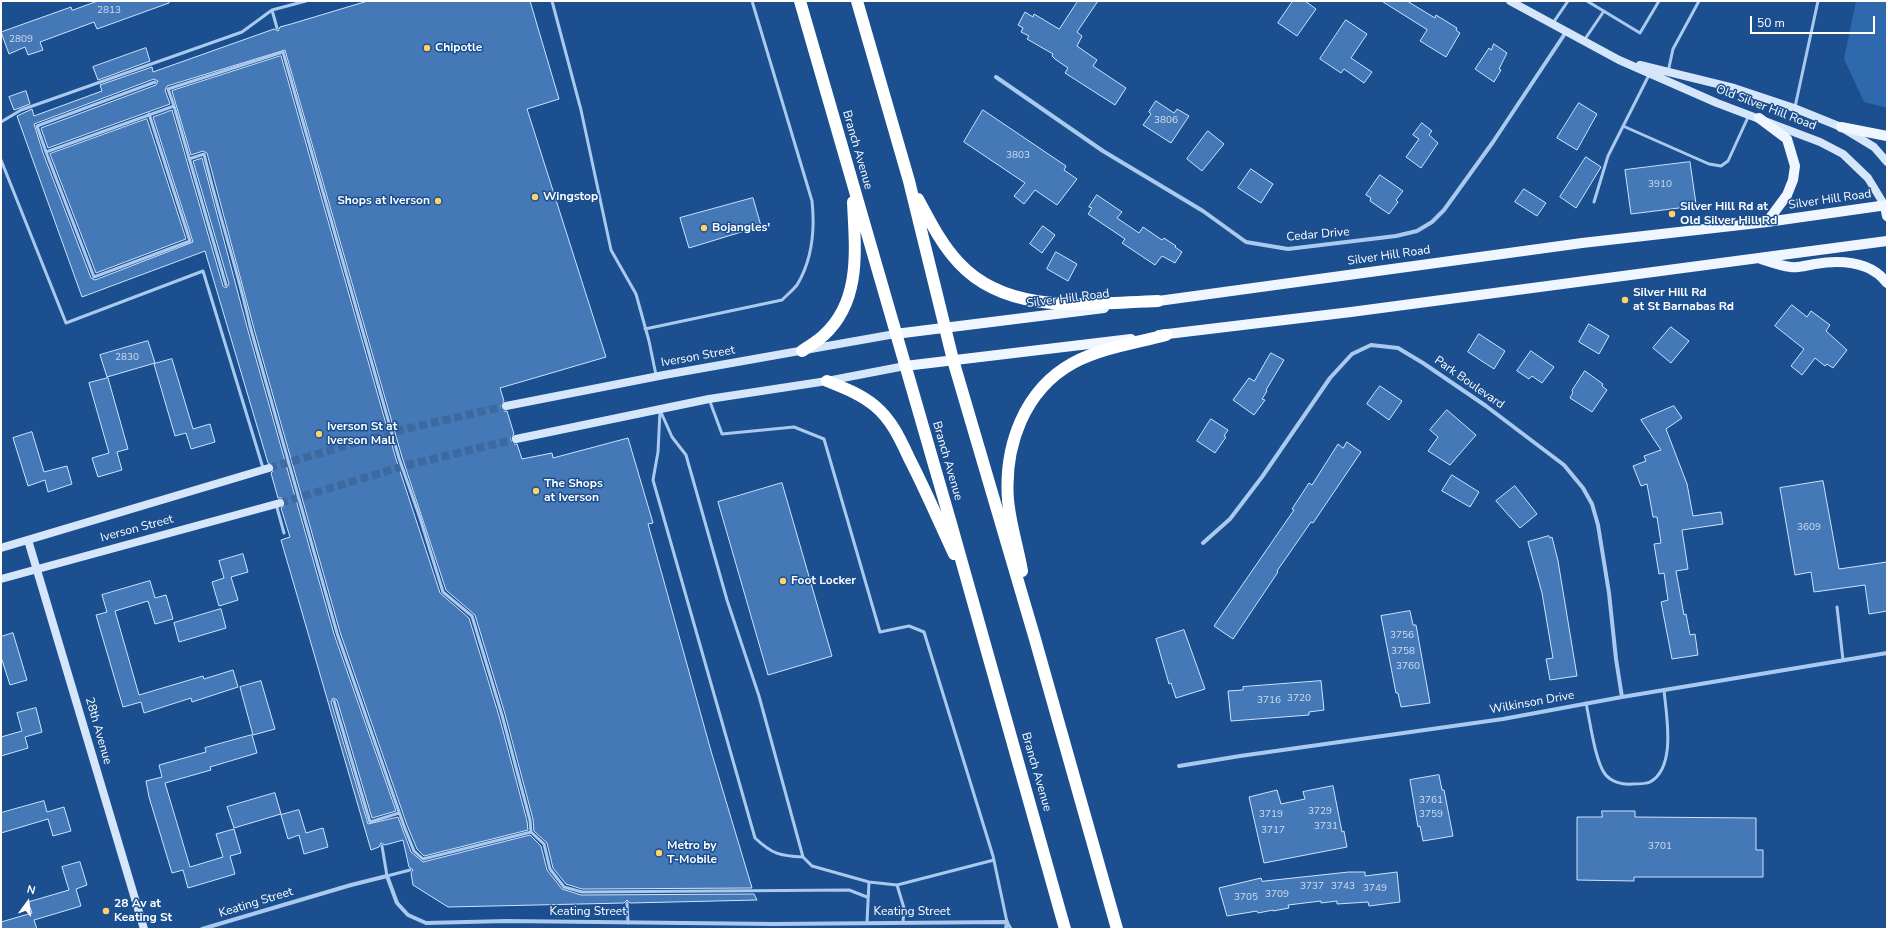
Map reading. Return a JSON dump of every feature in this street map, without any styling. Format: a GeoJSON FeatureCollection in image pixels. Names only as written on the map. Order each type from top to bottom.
{"type":"FeatureCollection","features":[{"type":"Feature","properties":{"kind":"highway","name":"Branch Avenue"},"geometry":{"type":"LineString","coordinates":[[800,1],[895,334],[970,589],[1065,929]]}},
{"type":"Feature","properties":{"kind":"highway"},"geometry":{"type":"LineString","coordinates":[[856,1],[908,181],[946,327],[953,360],[1035,639],[1117,929]]}},
{"type":"Feature","properties":{"kind":"highway"},"geometry":{"type":"LineString","coordinates":[[802,351],[824,335],[840,316],[850,295],[853,284],[856,254],[851,179]]}},
{"type":"Feature","properties":{"kind":"highway"},"geometry":{"type":"LineString","coordinates":[[908,181],[938,237],[948,251],[972,276],[986,285],[1017,298],[1050,303],[1158,301]]}},
{"type":"Feature","properties":{"kind":"highway"},"geometry":{"type":"LineString","coordinates":[[1035,639],[1008,500],[1011,449],[1019,423],[1030,402],[1041,388],[1057,373],[1073,363],[1089,356],[1166,334]]}},
{"type":"Feature","properties":{"kind":"highway"},"geometry":{"type":"LineString","coordinates":[[827,381],[856,393],[875,406],[885,416],[898,435],[970,589]]}},
{"type":"Feature","properties":{"kind":"main road","name":"Old Silver Hill Road"},"geometry":{"type":"LineString","coordinates":[[1510,1],[1619,60],[1717,103],[1820,142],[1843,154],[1868,178],[1886,209]]}},
{"type":"Feature","properties":{"kind":"main road","name":"Old Silver Hill Road"},"geometry":{"type":"LineString","coordinates":[[1619,60],[1734,88],[1794,108],[1841,127],[1874,147],[1887,162]]}},
{"type":"Feature","properties":{"kind":"main road"},"geometry":{"type":"LineString","coordinates":[[1759,118],[1787,139],[1795,166],[1793,180],[1787,195],[1767,222]]}},
{"type":"Feature","properties":{"kind":"main road"},"geometry":{"type":"LineString","coordinates":[[1841,127],[1887,136]]}},
{"type":"Feature","properties":{"kind":"main road","name":"Silver Hill Road"},"geometry":{"type":"LineString","coordinates":[[895,334],[1158,301],[1582,243],[1886,209]]}},
{"type":"Feature","properties":{"kind":"main road"},"geometry":{"type":"LineString","coordinates":[[516,440],[709,399],[827,381],[905,366],[1351,312],[1887,241]]}},
{"type":"Feature","properties":{"kind":"main road"},"geometry":{"type":"LineString","coordinates":[[1757,258],[1791,268],[1827,262],[1852,263],[1867,267],[1887,282]]}},
{"type":"Feature","properties":{"kind":"main road","name":"Iverson Street"},"geometry":{"type":"LineString","coordinates":[[506,406],[656,377],[895,334]]}},
{"type":"Feature","properties":{"kind":"main road","name":"Iverson Street"},"geometry":{"type":"LineString","coordinates":[[1,548],[266,469]]}},
{"type":"Feature","properties":{"kind":"main road","name":"Iverson Street"},"geometry":{"type":"LineString","coordinates":[[1,580],[278,504]]}},
{"type":"Feature","properties":{"kind":"main road","name":"28th Avenue"},"geometry":{"type":"LineString","coordinates":[[28,540],[38,569],[144,929]]}},
{"type":"Feature","properties":{"kind":"street","name":"Cedar Drive"},"geometry":{"type":"LineString","coordinates":[[996,77],[1103,152],[1202,211],[1246,242],[1288,249],[1396,236],[1417,231],[1432,222],[1444,210],[1493,142],[1566,32]]}},
{"type":"Feature","properties":{"kind":"street","name":"Park Boulevard"},"geometry":{"type":"LineString","coordinates":[[1203,543],[1230,519],[1271,464],[1330,378],[1352,354],[1371,345],[1398,348],[1423,363],[1492,410],[1564,465],[1583,488],[1592,504],[1598,525],[1609,593],[1615,653],[1622,697]]}},
{"type":"Feature","properties":{"kind":"street","name":"Wilkinson Drive"},"geometry":{"type":"LineString","coordinates":[[1180,766],[1240,756],[1503,719],[1586,703],[1887,653]]}},
{"type":"Feature","properties":{"kind":"street","name":"Keating Street"},"geometry":{"type":"LineString","coordinates":[[202,929],[352,885],[388,876],[397,903],[408,915],[426,923],[628,922],[772,924],[1007,922]]}},
{"type":"Feature","properties":{"kind":"street"},"geometry":{"type":"LineString","coordinates":[[1006,929],[1007,922]]}},
{"type":"Feature","properties":{"kind":"lane"},"geometry":{"type":"LineString","coordinates":[[1,122],[21,110],[242,32],[272,10],[306,1]]}},
{"type":"Feature","properties":{"kind":"lane"},"geometry":{"type":"LineString","coordinates":[[552,1],[581,110],[611,250],[636,294],[646,329],[656,377]]}},
{"type":"Feature","properties":{"kind":"lane"},"geometry":{"type":"LineString","coordinates":[[646,329],[782,300],[796,285],[807,262],[814,223],[812,201],[752,1]]}},
{"type":"Feature","properties":{"kind":"lane"},"geometry":{"type":"LineString","coordinates":[[1553,24],[1568,1]]}},
{"type":"Feature","properties":{"kind":"lane"},"geometry":{"type":"LineString","coordinates":[[1587,1],[1640,33],[1659,1]]}},
{"type":"Feature","properties":{"kind":"lane"},"geometry":{"type":"LineString","coordinates":[[1668,72],[1673,49],[1699,1]]}},
{"type":"Feature","properties":{"kind":"lane"},"geometry":{"type":"LineString","coordinates":[[1794,108],[1818,1]]}},
{"type":"Feature","properties":{"kind":"lane"},"geometry":{"type":"LineString","coordinates":[[272,10],[277,28]]}},
{"type":"Feature","properties":{"kind":"lane"},"geometry":{"type":"LineString","coordinates":[[1584,41],[1604,11]]}},
{"type":"Feature","properties":{"kind":"lane"},"geometry":{"type":"LineString","coordinates":[[226,284],[168,89],[283,52],[399,458],[420,518],[443,592],[472,616],[502,715],[530,820],[531,832],[544,844],[550,870],[564,887],[582,892],[849,890],[867,897]]}},
{"type":"Feature","properties":{"kind":"lane"},"geometry":{"type":"LineString","coordinates":[[1594,202],[1608,156],[1649,73]]}},
{"type":"Feature","properties":{"kind":"lane"},"geometry":{"type":"LineString","coordinates":[[149,114],[190,241],[94,277],[37,126],[155,82]]}},
{"type":"Feature","properties":{"kind":"lane"},"geometry":{"type":"LineString","coordinates":[[46,152],[174,106]]}},
{"type":"Feature","properties":{"kind":"lane"},"geometry":{"type":"LineString","coordinates":[[1623,126],[1709,164],[1721,166],[1728,161],[1749,115]]}},
{"type":"Feature","properties":{"kind":"lane"},"geometry":{"type":"LineString","coordinates":[[188,159],[204,154],[240,281],[250,326],[337,633],[399,813],[414,851],[423,859],[531,832]]}},
{"type":"Feature","properties":{"kind":"lane"},"geometry":{"type":"LineString","coordinates":[[1,160],[66,323],[204,271],[266,469]]}},
{"type":"Feature","properties":{"kind":"lane"},"geometry":{"type":"LineString","coordinates":[[709,399],[722,434],[794,427],[824,439],[880,632],[909,626],[924,632],[994,860],[1007,922],[1011,929]]}},
{"type":"Feature","properties":{"kind":"lane"},"geometry":{"type":"LineString","coordinates":[[660,409],[672,437],[686,455],[726,600],[759,696],[803,857],[812,866],[869,882],[897,885],[994,860]]}},
{"type":"Feature","properties":{"kind":"lane"},"geometry":{"type":"LineString","coordinates":[[660,409],[658,452],[653,480],[755,838],[767,849],[782,856],[803,857]]}},
{"type":"Feature","properties":{"kind":"lane"},"geometry":{"type":"LineString","coordinates":[[278,504],[284,533]]}},
{"type":"Feature","properties":{"kind":"lane"},"geometry":{"type":"LineString","coordinates":[[1837,607],[1843,660]]}},
{"type":"Feature","properties":{"kind":"lane"},"geometry":{"type":"LineString","coordinates":[[1586,703],[1600,762],[1605,774],[1614,782],[1631,784],[1650,782],[1660,773],[1667,759],[1668,740],[1664,690]]}},
{"type":"Feature","properties":{"kind":"lane"},"geometry":{"type":"LineString","coordinates":[[334,701],[370,822],[399,813]]}},
{"type":"Feature","properties":{"kind":"lane"},"geometry":{"type":"LineString","coordinates":[[382,846],[388,876],[410,870]]}},
{"type":"Feature","properties":{"kind":"lane"},"geometry":{"type":"LineString","coordinates":[[867,922],[867,897],[869,882]]}},
{"type":"Feature","properties":{"kind":"lane"},"geometry":{"type":"LineString","coordinates":[[897,885],[904,908],[903,922]]}},
{"type":"Feature","properties":{"kind":"lane"},"geometry":{"type":"LineString","coordinates":[[627,903],[628,922]]}},
{"type":"Feature","properties":{"kind":"shaded area"},"geometry":{"type":"Polygon","coordinates":[[[1856,1],[1887,1],[1887,108],[1864,102],[1844,59],[1856,1]]]}},
{"type":"Feature","properties":{"kind":"building"},"geometry":{"type":"Polygon","coordinates":[[[98,1],[169,1],[169,3],[97,29],[94,22],[40,42],[43,50],[28,55],[25,47],[9,54],[1,32],[71,7],[72,10],[98,1]]]}},
{"type":"Feature","properties":{"kind":"building"},"geometry":{"type":"Polygon","coordinates":[[[368,1],[530,1],[559,99],[527,109],[606,357],[500,388],[504,401],[501,404],[501,407],[504,411],[507,411],[514,434],[511,437],[511,440],[514,444],[517,444],[522,459],[552,453],[553,458],[628,438],[653,523],[648,524],[711,751],[752,888],[582,889],[566,884],[553,868],[547,843],[534,831],[533,819],[505,714],[475,615],[446,590],[402,457],[285,50],[167,86],[165,90],[170,104],[48,148],[41,128],[156,85],[158,81],[154,79],[34,124],[43,153],[91,278],[95,280],[193,242],[153,117],[172,110],[223,286],[226,288],[229,284],[193,161],[202,158],[247,327],[334,634],[396,811],[372,818],[337,700],[333,698],[331,702],[368,824],[398,817],[411,852],[423,862],[530,835],[541,846],[547,870],[562,889],[581,895],[754,894],[757,900],[630,903],[627,900],[624,903],[448,907],[413,885],[411,873],[413,870],[409,867],[403,840],[385,845],[381,843],[379,847],[371,850],[281,540],[290,537],[281,508],[285,505],[285,501],[282,498],[278,498],[271,473],[274,470],[274,466],[268,463],[205,251],[82,297],[17,116],[32,109],[34,116],[102,91],[100,85],[152,67],[153,72],[274,29],[278,31],[280,27],[368,1]]]}},
{"type":"Feature","properties":{"kind":"building"},"geometry":{"type":"Polygon","coordinates":[[[1078,1],[1098,1],[1077,32],[1082,36],[1077,46],[1097,60],[1093,66],[1126,88],[1115,105],[1065,73],[1068,68],[1055,59],[1052,56],[1053,54],[1027,39],[1029,36],[1021,32],[1023,28],[1018,25],[1025,12],[1033,17],[1034,14],[1059,29],[1078,1]]]}},
{"type":"Feature","properties":{"kind":"building"},"geometry":{"type":"Polygon","coordinates":[[[1293,1],[1305,1],[1316,9],[1297,36],[1278,23],[1293,1]]]}},
{"type":"Feature","properties":{"kind":"building"},"geometry":{"type":"Polygon","coordinates":[[[1382,1],[1407,1],[1435,18],[1436,15],[1457,28],[1456,30],[1460,33],[1446,57],[1420,41],[1427,30],[1382,1]]]}},
{"type":"Feature","properties":{"kind":"building"},"geometry":{"type":"Polygon","coordinates":[[[1346,20],[1367,34],[1351,58],[1372,72],[1364,83],[1344,69],[1341,73],[1320,59],[1346,20]]]}},
{"type":"Feature","properties":{"kind":"building"},"geometry":{"type":"Polygon","coordinates":[[[1494,44],[1507,53],[1499,69],[1501,70],[1494,82],[1475,69],[1489,48],[1491,50],[1494,44]]]}},
{"type":"Feature","properties":{"kind":"building"},"geometry":{"type":"Polygon","coordinates":[[[146,48],[150,61],[98,80],[93,67],[146,48]]]}},
{"type":"Feature","properties":{"kind":"building"},"geometry":{"type":"Polygon","coordinates":[[[281,56],[396,459],[440,593],[469,618],[499,716],[527,821],[528,830],[424,856],[417,849],[407,825],[340,632],[253,325],[207,153],[203,151],[191,155],[172,91],[281,56]]]}},
{"type":"Feature","properties":{"kind":"building"},"geometry":{"type":"Polygon","coordinates":[[[26,91],[30,104],[14,110],[9,97],[26,91]]]}},
{"type":"Feature","properties":{"kind":"building"},"geometry":{"type":"Polygon","coordinates":[[[1156,101],[1174,113],[1177,109],[1189,116],[1171,143],[1143,125],[1151,114],[1149,112],[1156,101]]]}},
{"type":"Feature","properties":{"kind":"building"},"geometry":{"type":"Polygon","coordinates":[[[1579,103],[1597,114],[1577,150],[1557,138],[1579,103]]]}},
{"type":"Feature","properties":{"kind":"building"},"geometry":{"type":"Polygon","coordinates":[[[983,110],[1066,166],[1064,170],[1077,179],[1057,205],[1035,190],[1024,204],[1014,196],[1025,183],[964,142],[983,110]]]}},
{"type":"Feature","properties":{"kind":"building"},"geometry":{"type":"Polygon","coordinates":[[[147,119],[186,239],[96,273],[50,154],[147,119]]]}},
{"type":"Feature","properties":{"kind":"building"},"geometry":{"type":"Polygon","coordinates":[[[1422,123],[1432,131],[1429,135],[1438,143],[1421,168],[1406,157],[1419,139],[1413,135],[1422,123]]]}},
{"type":"Feature","properties":{"kind":"building"},"geometry":{"type":"Polygon","coordinates":[[[1208,131],[1224,144],[1202,171],[1187,159],[1208,131]]]}},
{"type":"Feature","properties":{"kind":"building"},"geometry":{"type":"Polygon","coordinates":[[[1586,157],[1601,167],[1576,208],[1560,197],[1586,157]]]}},
{"type":"Feature","properties":{"kind":"building"},"geometry":{"type":"Polygon","coordinates":[[[1690,162],[1696,204],[1695,206],[1631,214],[1625,170],[1690,162]]]}},
{"type":"Feature","properties":{"kind":"building"},"geometry":{"type":"Polygon","coordinates":[[[1251,169],[1273,184],[1261,203],[1238,188],[1251,169]]]}},
{"type":"Feature","properties":{"kind":"building"},"geometry":{"type":"Polygon","coordinates":[[[1380,175],[1403,191],[1396,200],[1398,202],[1389,214],[1370,201],[1371,198],[1366,195],[1380,175]]]}},
{"type":"Feature","properties":{"kind":"building"},"geometry":{"type":"Polygon","coordinates":[[[1524,189],[1546,203],[1537,216],[1515,202],[1524,189]]]}},
{"type":"Feature","properties":{"kind":"building"},"geometry":{"type":"Polygon","coordinates":[[[1097,195],[1122,212],[1117,218],[1139,233],[1143,227],[1162,240],[1164,238],[1176,246],[1175,247],[1182,252],[1175,263],[1162,256],[1155,265],[1122,243],[1125,239],[1088,214],[1092,208],[1089,207],[1097,195]]]}},
{"type":"Feature","properties":{"kind":"building"},"geometry":{"type":"Polygon","coordinates":[[[753,198],[761,226],[689,248],[680,218],[753,198]]]}},
{"type":"Feature","properties":{"kind":"building"},"geometry":{"type":"Polygon","coordinates":[[[1043,226],[1055,235],[1042,253],[1030,244],[1043,226]]]}},
{"type":"Feature","properties":{"kind":"building"},"geometry":{"type":"Polygon","coordinates":[[[1056,252],[1077,264],[1068,281],[1047,269],[1056,252]]]}},
{"type":"Feature","properties":{"kind":"building"},"geometry":{"type":"Polygon","coordinates":[[[1792,305],[1807,317],[1811,311],[1830,325],[1826,331],[1847,350],[1833,368],[1827,364],[1825,366],[1815,358],[1802,375],[1791,366],[1804,349],[1775,326],[1792,305]]]}},
{"type":"Feature","properties":{"kind":"building"},"geometry":{"type":"Polygon","coordinates":[[[1589,324],[1609,336],[1599,354],[1579,342],[1589,324]]]}},
{"type":"Feature","properties":{"kind":"building"},"geometry":{"type":"Polygon","coordinates":[[[1671,327],[1689,341],[1671,363],[1653,348],[1671,327]]]}},
{"type":"Feature","properties":{"kind":"building"},"geometry":{"type":"Polygon","coordinates":[[[1479,334],[1505,351],[1494,369],[1468,352],[1479,334]]]}},
{"type":"Feature","properties":{"kind":"building"},"geometry":{"type":"Polygon","coordinates":[[[148,341],[155,363],[107,377],[100,355],[148,341]]]}},
{"type":"Feature","properties":{"kind":"building"},"geometry":{"type":"Polygon","coordinates":[[[1531,351],[1554,367],[1542,383],[1532,376],[1529,379],[1517,371],[1531,351]]]}},
{"type":"Feature","properties":{"kind":"building"},"geometry":{"type":"Polygon","coordinates":[[[1271,353],[1284,360],[1266,390],[1267,391],[1262,399],[1265,400],[1254,415],[1233,400],[1249,378],[1254,381],[1271,353]]]}},
{"type":"Feature","properties":{"kind":"building"},"geometry":{"type":"Polygon","coordinates":[[[172,359],[193,429],[210,424],[215,442],[191,449],[186,433],[175,436],[154,364],[172,359]]]}},
{"type":"Feature","properties":{"kind":"building"},"geometry":{"type":"Polygon","coordinates":[[[1585,371],[1603,384],[1602,386],[1607,390],[1592,412],[1570,398],[1573,392],[1572,391],[1585,371]]]}},
{"type":"Feature","properties":{"kind":"building"},"geometry":{"type":"Polygon","coordinates":[[[108,378],[128,449],[117,452],[122,470],[98,477],[92,458],[109,453],[89,383],[108,378]]]}},
{"type":"Feature","properties":{"kind":"building"},"geometry":{"type":"Polygon","coordinates":[[[1380,386],[1402,401],[1389,420],[1367,404],[1380,386]]]}},
{"type":"Feature","properties":{"kind":"building"},"geometry":{"type":"Polygon","coordinates":[[[1674,406],[1682,418],[1666,429],[1687,484],[1693,516],[1721,512],[1723,524],[1682,530],[1688,569],[1676,571],[1684,615],[1686,614],[1690,635],[1695,634],[1698,655],[1672,659],[1661,602],[1668,600],[1664,573],[1659,574],[1654,544],[1661,543],[1657,517],[1653,517],[1647,484],[1641,486],[1633,466],[1646,461],[1644,456],[1661,450],[1641,420],[1674,406]]]}},
{"type":"Feature","properties":{"kind":"building"},"geometry":{"type":"Polygon","coordinates":[[[1447,410],[1476,435],[1450,465],[1428,451],[1438,437],[1430,430],[1447,410]]]}},
{"type":"Feature","properties":{"kind":"building"},"geometry":{"type":"Polygon","coordinates":[[[1211,419],[1228,430],[1224,436],[1226,437],[1215,453],[1197,441],[1211,419]]]}},
{"type":"Feature","properties":{"kind":"building"},"geometry":{"type":"Polygon","coordinates":[[[32,432],[44,472],[67,466],[72,484],[48,492],[45,480],[28,486],[13,438],[32,432]]]}},
{"type":"Feature","properties":{"kind":"building"},"geometry":{"type":"Polygon","coordinates":[[[1347,442],[1361,452],[1313,523],[1311,522],[1277,571],[1278,572],[1233,639],[1214,626],[1294,510],[1292,509],[1309,483],[1312,485],[1338,444],[1343,448],[1347,442]]]}},
{"type":"Feature","properties":{"kind":"building"},"geometry":{"type":"Polygon","coordinates":[[[1452,475],[1479,492],[1470,507],[1442,491],[1452,475]]]}},
{"type":"Feature","properties":{"kind":"building"},"geometry":{"type":"Polygon","coordinates":[[[1823,481],[1839,569],[1887,562],[1887,611],[1869,614],[1865,585],[1814,592],[1811,572],[1795,575],[1780,488],[1823,481]]]}},
{"type":"Feature","properties":{"kind":"building"},"geometry":{"type":"Polygon","coordinates":[[[782,483],[832,656],[768,675],[718,502],[782,483]]]}},
{"type":"Feature","properties":{"kind":"building"},"geometry":{"type":"Polygon","coordinates":[[[1515,486],[1537,514],[1520,528],[1496,501],[1515,486]]]}},
{"type":"Feature","properties":{"kind":"building"},"geometry":{"type":"Polygon","coordinates":[[[1549,536],[1550,538],[1552,537],[1558,561],[1577,676],[1550,680],[1546,659],[1553,658],[1542,593],[1528,542],[1549,536]]]}},
{"type":"Feature","properties":{"kind":"building"},"geometry":{"type":"Polygon","coordinates":[[[243,554],[248,572],[231,577],[238,600],[219,606],[212,582],[224,578],[219,561],[243,554]]]}},
{"type":"Feature","properties":{"kind":"building"},"geometry":{"type":"Polygon","coordinates":[[[150,581],[155,598],[166,595],[173,619],[155,624],[148,601],[115,611],[139,695],[203,676],[204,679],[233,670],[238,687],[192,702],[191,698],[144,713],[141,702],[123,707],[96,615],[107,612],[102,595],[150,581]]]}},
{"type":"Feature","properties":{"kind":"building"},"geometry":{"type":"Polygon","coordinates":[[[221,609],[226,628],[179,642],[174,623],[221,609]]]}},
{"type":"Feature","properties":{"kind":"building"},"geometry":{"type":"Polygon","coordinates":[[[1410,611],[1413,625],[1416,625],[1430,703],[1401,707],[1398,693],[1396,693],[1381,616],[1410,611]]]}},
{"type":"Feature","properties":{"kind":"building"},"geometry":{"type":"Polygon","coordinates":[[[1184,630],[1205,689],[1176,698],[1171,683],[1169,684],[1156,639],[1184,630]]]}},
{"type":"Feature","properties":{"kind":"building"},"geometry":{"type":"Polygon","coordinates":[[[13,633],[27,680],[10,685],[1,657],[1,637],[13,633]]]}},
{"type":"Feature","properties":{"kind":"building"},"geometry":{"type":"Polygon","coordinates":[[[261,681],[275,729],[253,735],[240,687],[261,681]]]}},
{"type":"Feature","properties":{"kind":"building"},"geometry":{"type":"Polygon","coordinates":[[[1321,681],[1324,710],[1309,712],[1309,715],[1231,721],[1228,691],[1243,690],[1243,687],[1321,681]]]}},
{"type":"Feature","properties":{"kind":"building"},"geometry":{"type":"Polygon","coordinates":[[[36,708],[42,732],[25,737],[28,748],[1,756],[1,737],[22,731],[17,713],[36,708]]]}},
{"type":"Feature","properties":{"kind":"building"},"geometry":{"type":"Polygon","coordinates":[[[252,735],[257,753],[210,767],[211,770],[165,783],[190,867],[223,857],[216,834],[234,829],[241,853],[230,856],[235,874],[188,888],[183,870],[172,873],[149,797],[146,781],[162,777],[159,765],[206,752],[205,748],[252,735]]]}},
{"type":"Feature","properties":{"kind":"building"},"geometry":{"type":"Polygon","coordinates":[[[1439,775],[1442,790],[1444,790],[1453,836],[1423,841],[1420,826],[1418,827],[1410,780],[1439,775]]]}},
{"type":"Feature","properties":{"kind":"building"},"geometry":{"type":"Polygon","coordinates":[[[1333,786],[1342,832],[1344,831],[1347,847],[1264,863],[1249,797],[1277,790],[1281,804],[1305,799],[1303,792],[1333,786]]]}},
{"type":"Feature","properties":{"kind":"building"},"geometry":{"type":"Polygon","coordinates":[[[275,793],[281,814],[234,828],[227,807],[275,793]]]}},
{"type":"Feature","properties":{"kind":"building"},"geometry":{"type":"Polygon","coordinates":[[[44,801],[47,812],[64,807],[71,831],[53,836],[48,819],[1,833],[1,813],[44,801]]]}},
{"type":"Feature","properties":{"kind":"building"},"geometry":{"type":"Polygon","coordinates":[[[299,810],[306,833],[323,828],[328,847],[304,854],[299,835],[288,839],[281,815],[299,810]]]}},
{"type":"Feature","properties":{"kind":"building"},"geometry":{"type":"Polygon","coordinates":[[[1602,811],[1635,811],[1635,817],[1756,818],[1756,850],[1763,850],[1763,877],[1634,877],[1634,881],[1577,880],[1577,817],[1602,817],[1602,811]]]}},
{"type":"Feature","properties":{"kind":"building"},"geometry":{"type":"Polygon","coordinates":[[[80,862],[87,885],[76,889],[81,906],[34,920],[37,929],[1,929],[1,922],[32,913],[28,902],[69,890],[62,867],[80,862]]]}},
{"type":"Feature","properties":{"kind":"building"},"geometry":{"type":"Polygon","coordinates":[[[1349,872],[1365,872],[1365,876],[1397,872],[1400,902],[1369,906],[1368,902],[1337,904],[1337,901],[1321,903],[1321,901],[1288,905],[1289,908],[1273,911],[1258,913],[1257,911],[1227,916],[1219,888],[1261,878],[1262,881],[1349,872]]]}},
{"type":"Feature","properties":{"kind":"tunnel"},"geometry":{"type":"LineString","coordinates":[[269,468],[397,431],[506,406]]}},
{"type":"Feature","properties":{"kind":"tunnel"},"geometry":{"type":"LineString","coordinates":[[280,503],[408,465],[516,439]]}},
{"type":"Feature","properties":{"kind":"place","name":"Chipotle"},"geometry":{"type":"Point","coordinates":[427,48]}},
{"type":"Feature","properties":{"kind":"place","name":"Wingstop"},"geometry":{"type":"Point","coordinates":[535,197]}},
{"type":"Feature","properties":{"kind":"place","name":"Shops at Iverson"},"geometry":{"type":"Point","coordinates":[438,201]}},
{"type":"Feature","properties":{"kind":"place","name":"Silver Hill Rd at Old Silver Hill Rd"},"geometry":{"type":"Point","coordinates":[1672,214]}},
{"type":"Feature","properties":{"kind":"place","name":"Bojangles'"},"geometry":{"type":"Point","coordinates":[704,228]}},
{"type":"Feature","properties":{"kind":"place","name":"Silver Hill Rd at St Barnabas Rd"},"geometry":{"type":"Point","coordinates":[1625,300]}},
{"type":"Feature","properties":{"kind":"place","name":"Iverson St at Iverson Mall"},"geometry":{"type":"Point","coordinates":[319,434]}},
{"type":"Feature","properties":{"kind":"place","name":"The Shops at Iverson"},"geometry":{"type":"Point","coordinates":[536,491]}},
{"type":"Feature","properties":{"kind":"place","name":"Foot Locker"},"geometry":{"type":"Point","coordinates":[783,581]}},
{"type":"Feature","properties":{"kind":"place","name":"Metro by T-Mobile"},"geometry":{"type":"Point","coordinates":[659,853]}},
{"type":"Feature","properties":{"kind":"place","name":"28 Av at Keating St"},"geometry":{"type":"Point","coordinates":[106,911]}}]}
